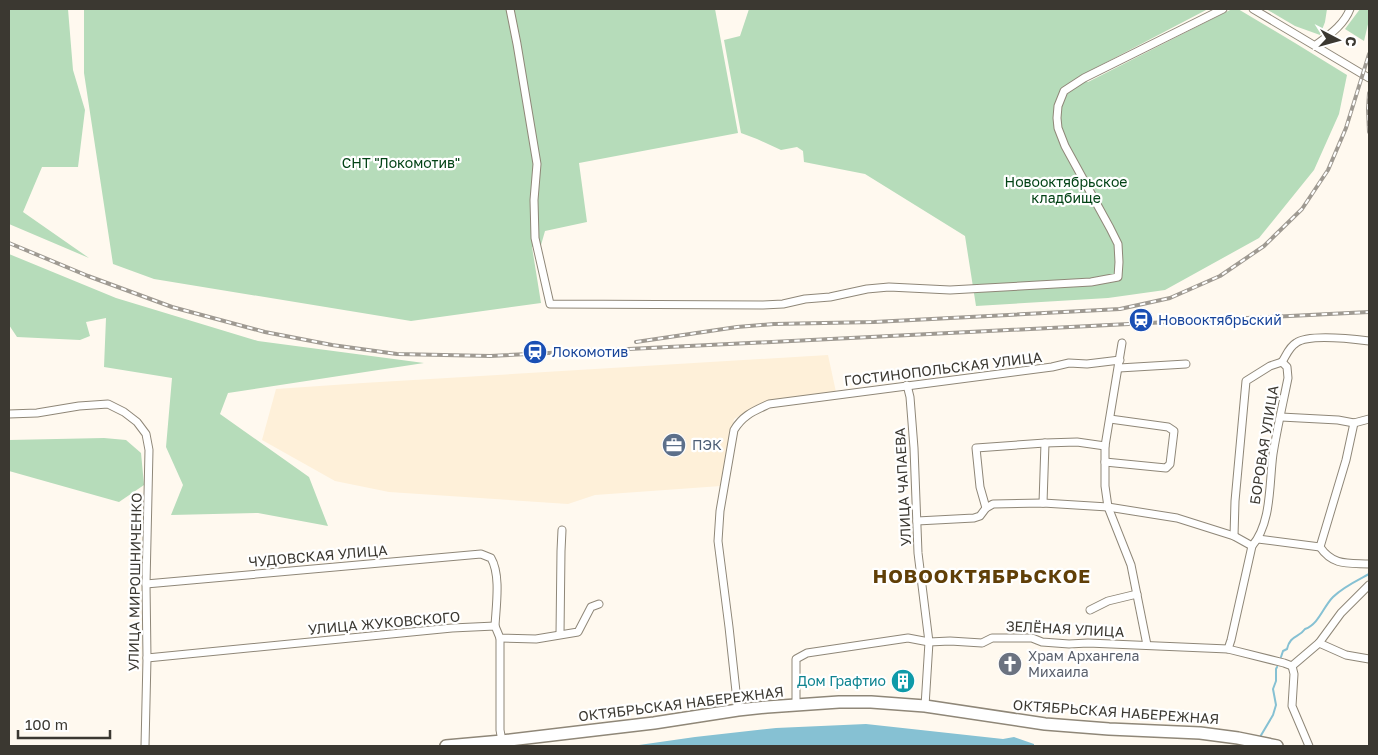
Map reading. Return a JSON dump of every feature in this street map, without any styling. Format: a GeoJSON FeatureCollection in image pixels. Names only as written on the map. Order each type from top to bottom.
{"type":"FeatureCollection","features":[{"type":"Feature","properties":{"kind":"main road","name":"ОКТЯБРЬСКАЯ НАБЕРЕЖНАЯ"},"geometry":{"type":"LineString","coordinates":[[446,746],[502,741],[738,710],[796,704],[871,702],[925,706],[1046,724],[1200,733],[1277,746]]}},
{"type":"Feature","properties":{"kind":"street"},"geometry":{"type":"LineString","coordinates":[[510,9],[537,164],[534,200],[535,238],[550,304],[783,304],[805,299],[830,298],[867,289],[889,287],[950,290],[1091,282],[1118,277],[1118,244],[1065,146],[1058,128],[1058,106],[1064,91],[1084,78],[1223,9]]}},
{"type":"Feature","properties":{"kind":"street"},"geometry":{"type":"LineString","coordinates":[[1253,9],[1369,78]]}},
{"type":"Feature","properties":{"kind":"street"},"geometry":{"type":"LineString","coordinates":[[1316,46],[1340,25],[1350,9]]}},
{"type":"Feature","properties":{"kind":"street"},"geometry":{"type":"LineString","coordinates":[[1282,362],[1294,344],[1301,340],[1332,338],[1369,341]]}},
{"type":"Feature","properties":{"kind":"street"},"geometry":{"type":"LineString","coordinates":[[1122,343],[1105,446],[1105,486],[1108,507],[1131,565],[1147,645]]}},
{"type":"Feature","properties":{"kind":"street","name":"БОРОВАЯ УЛИЦА"},"geometry":{"type":"LineString","coordinates":[[1234,536],[1235,501],[1246,381],[1270,366],[1282,362],[1286,367],[1288,378],[1273,453],[1267,512],[1258,539],[1252,546]]}},
{"type":"Feature","properties":{"kind":"street","name":"ГОСТИНОПОЛЬСКАЯ УЛИЦА"},"geometry":{"type":"LineString","coordinates":[[738,710],[718,541],[720,511],[734,430],[747,414],[769,404],[1052,367],[1069,363],[1186,364]]}},
{"type":"Feature","properties":{"kind":"street","name":"УЛИЦА ЧАПАЕВА"},"geometry":{"type":"LineString","coordinates":[[907,385],[910,397],[914,448],[918,553],[930,642],[925,706]]}},
{"type":"Feature","properties":{"kind":"street","name":"УЛИЦА МИРОШНИЧЕНКО"},"geometry":{"type":"LineString","coordinates":[[9,414],[37,413],[79,406],[108,404],[124,412],[137,422],[146,434],[149,450],[145,746]]}},
{"type":"Feature","properties":{"kind":"street"},"geometry":{"type":"LineString","coordinates":[[1280,417],[1338,420],[1354,423],[1369,418]]}},
{"type":"Feature","properties":{"kind":"street"},"geometry":{"type":"LineString","coordinates":[[1105,462],[1166,468],[1170,464],[1174,432],[1168,427],[1110,419]]}},
{"type":"Feature","properties":{"kind":"street"},"geometry":{"type":"LineString","coordinates":[[1320,547],[1346,460],[1354,423]]}},
{"type":"Feature","properties":{"kind":"street"},"geometry":{"type":"LineString","coordinates":[[986,508],[980,487],[976,448],[1077,442],[1105,446]]}},
{"type":"Feature","properties":{"kind":"street"},"geometry":{"type":"LineString","coordinates":[[1043,503],[1045,443]]}},
{"type":"Feature","properties":{"kind":"street"},"geometry":{"type":"LineString","coordinates":[[917,521],[974,518],[980,516],[986,508],[993,504],[1043,503],[1108,507],[1177,518],[1234,536],[1252,546],[1228,649]]}},
{"type":"Feature","properties":{"kind":"street"},"geometry":{"type":"LineString","coordinates":[[560,634],[562,530]]}},
{"type":"Feature","properties":{"kind":"street"},"geometry":{"type":"LineString","coordinates":[[1258,539],[1320,547],[1326,556],[1338,562],[1369,564]]}},
{"type":"Feature","properties":{"kind":"street","name":"ЧУДОВСКАЯ УЛИЦА"},"geometry":{"type":"LineString","coordinates":[[146,584],[481,554],[491,558],[495,564],[497,578],[496,626]]}},
{"type":"Feature","properties":{"kind":"street"},"geometry":{"type":"LineString","coordinates":[[1309,746],[1292,706],[1294,674],[1292,666],[1319,643],[1341,613],[1369,585]]}},
{"type":"Feature","properties":{"kind":"street"},"geometry":{"type":"LineString","coordinates":[[1090,610],[1108,601],[1137,594]]}},
{"type":"Feature","properties":{"kind":"street"},"geometry":{"type":"LineString","coordinates":[[500,638],[536,639],[578,632],[591,607],[599,604]]}},
{"type":"Feature","properties":{"kind":"street"},"geometry":{"type":"LineString","coordinates":[[496,626],[500,638],[500,730],[502,741]]}},
{"type":"Feature","properties":{"kind":"street","name":"УЛИЦА ЖУКОВСКОГО"},"geometry":{"type":"LineString","coordinates":[[147,658],[433,630],[496,626]]}},
{"type":"Feature","properties":{"kind":"street","name":"ЗЕЛЁНАЯ УЛИЦА"},"geometry":{"type":"LineString","coordinates":[[796,704],[796,659],[807,653],[908,638],[930,642],[982,643],[992,638],[1032,638],[1042,642],[1069,644],[1088,643],[1228,649],[1284,662],[1292,666]]}},
{"type":"Feature","properties":{"kind":"street"},"geometry":{"type":"LineString","coordinates":[[1319,643],[1346,655],[1369,659]]}},
{"type":"Feature","properties":{"kind":"shaded area"},"geometry":{"type":"Polygon","coordinates":[[[828,355],[836,392],[757,405],[734,419],[721,486],[595,495],[568,504],[389,492],[335,481],[262,440],[276,389],[828,355]]]}},
{"type":"Feature","properties":{"kind":"green space"},"geometry":{"type":"Polygon","coordinates":[[[9,9],[68,9],[73,70],[85,110],[78,167],[42,167],[23,212],[89,258],[9,224],[9,9]]]}},
{"type":"Feature","properties":{"kind":"green space","name":"СНТ \"Локомотив\""},"geometry":{"type":"Polygon","coordinates":[[[84,9],[715,9],[738,133],[579,163],[587,222],[545,231],[541,245],[532,247],[541,303],[411,321],[154,279],[113,264],[84,73],[84,9]]]}},
{"type":"Feature","properties":{"kind":"green space","name":"Новооктябрьское кладбище"},"geometry":{"type":"Polygon","coordinates":[[[749,9],[1208,9],[1078,77],[1088,82],[1232,9],[1238,9],[1347,75],[1339,114],[1314,170],[1259,238],[1165,290],[1108,298],[976,306],[965,236],[865,174],[804,162],[803,151],[797,147],[781,150],[741,133],[724,40],[740,36],[749,9]]]}},
{"type":"Feature","properties":{"kind":"green space"},"geometry":{"type":"Polygon","coordinates":[[[1266,9],[1327,9],[1320,35],[1295,26],[1266,9]]]}},
{"type":"Feature","properties":{"kind":"green space"},"geometry":{"type":"Polygon","coordinates":[[[1360,9],[1369,9],[1369,20],[1364,41],[1345,29],[1360,9]]]}},
{"type":"Feature","properties":{"kind":"green space"},"geometry":{"type":"Polygon","coordinates":[[[9,254],[116,298],[258,341],[424,363],[228,393],[220,414],[309,477],[328,526],[258,513],[171,515],[183,485],[166,447],[172,378],[104,367],[106,318],[86,322],[90,336],[80,340],[17,337],[9,325],[9,254]]]}},
{"type":"Feature","properties":{"kind":"green space"},"geometry":{"type":"Polygon","coordinates":[[[104,438],[126,440],[141,453],[144,485],[119,502],[9,471],[9,440],[104,438]]]}},
{"type":"Feature","properties":{"kind":"water"},"geometry":{"type":"Polygon","coordinates":[[[866,724],[1003,739],[1014,737],[1034,744],[1034,746],[632,746],[776,728],[866,724]]]}},
{"type":"Feature","properties":{"kind":"waterway"},"geometry":{"type":"LineString","coordinates":[[1281,657],[1290,641],[1314,623],[1337,593],[1369,574]]}},
{"type":"Feature","properties":{"kind":"waterway"},"geometry":{"type":"LineString","coordinates":[[1260,737],[1273,715],[1276,705],[1273,689],[1276,681],[1277,667]]}},
{"type":"Feature","properties":{"kind":"railway"},"geometry":{"type":"LineString","coordinates":[[636,342],[737,327],[774,324],[874,322],[1120,309],[1170,298],[1220,276],[1264,246],[1302,209],[1328,170],[1346,128],[1369,54]]}},
{"type":"Feature","properties":{"kind":"railway"},"geometry":{"type":"LineString","coordinates":[[1369,93],[1369,132]]}},
{"type":"Feature","properties":{"kind":"railway"},"geometry":{"type":"LineString","coordinates":[[9,243],[88,276],[172,307],[265,332],[332,345],[397,354],[490,356],[1369,312]]}},
{"type":"Feature","properties":{"kind":"place","name":"Новооктябрьский"},"geometry":{"type":"Point","coordinates":[1141,320]}},
{"type":"Feature","properties":{"kind":"place","name":"Локомотив"},"geometry":{"type":"Point","coordinates":[535,352]}},
{"type":"Feature","properties":{"kind":"place","name":"ПЭК"},"geometry":{"type":"Point","coordinates":[674,445]}},
{"type":"Feature","properties":{"kind":"place","name":"Храм Архангела Михаила"},"geometry":{"type":"Point","coordinates":[1010,664]}},
{"type":"Feature","properties":{"kind":"place","name":"Дом Графтио"},"geometry":{"type":"Point","coordinates":[903,681]}},
{"type":"Feature","properties":{"kind":"district","name":"НОВООКТЯБРЬСКОЕ"},"geometry":{"type":"Point","coordinates":[982,576]}}]}
